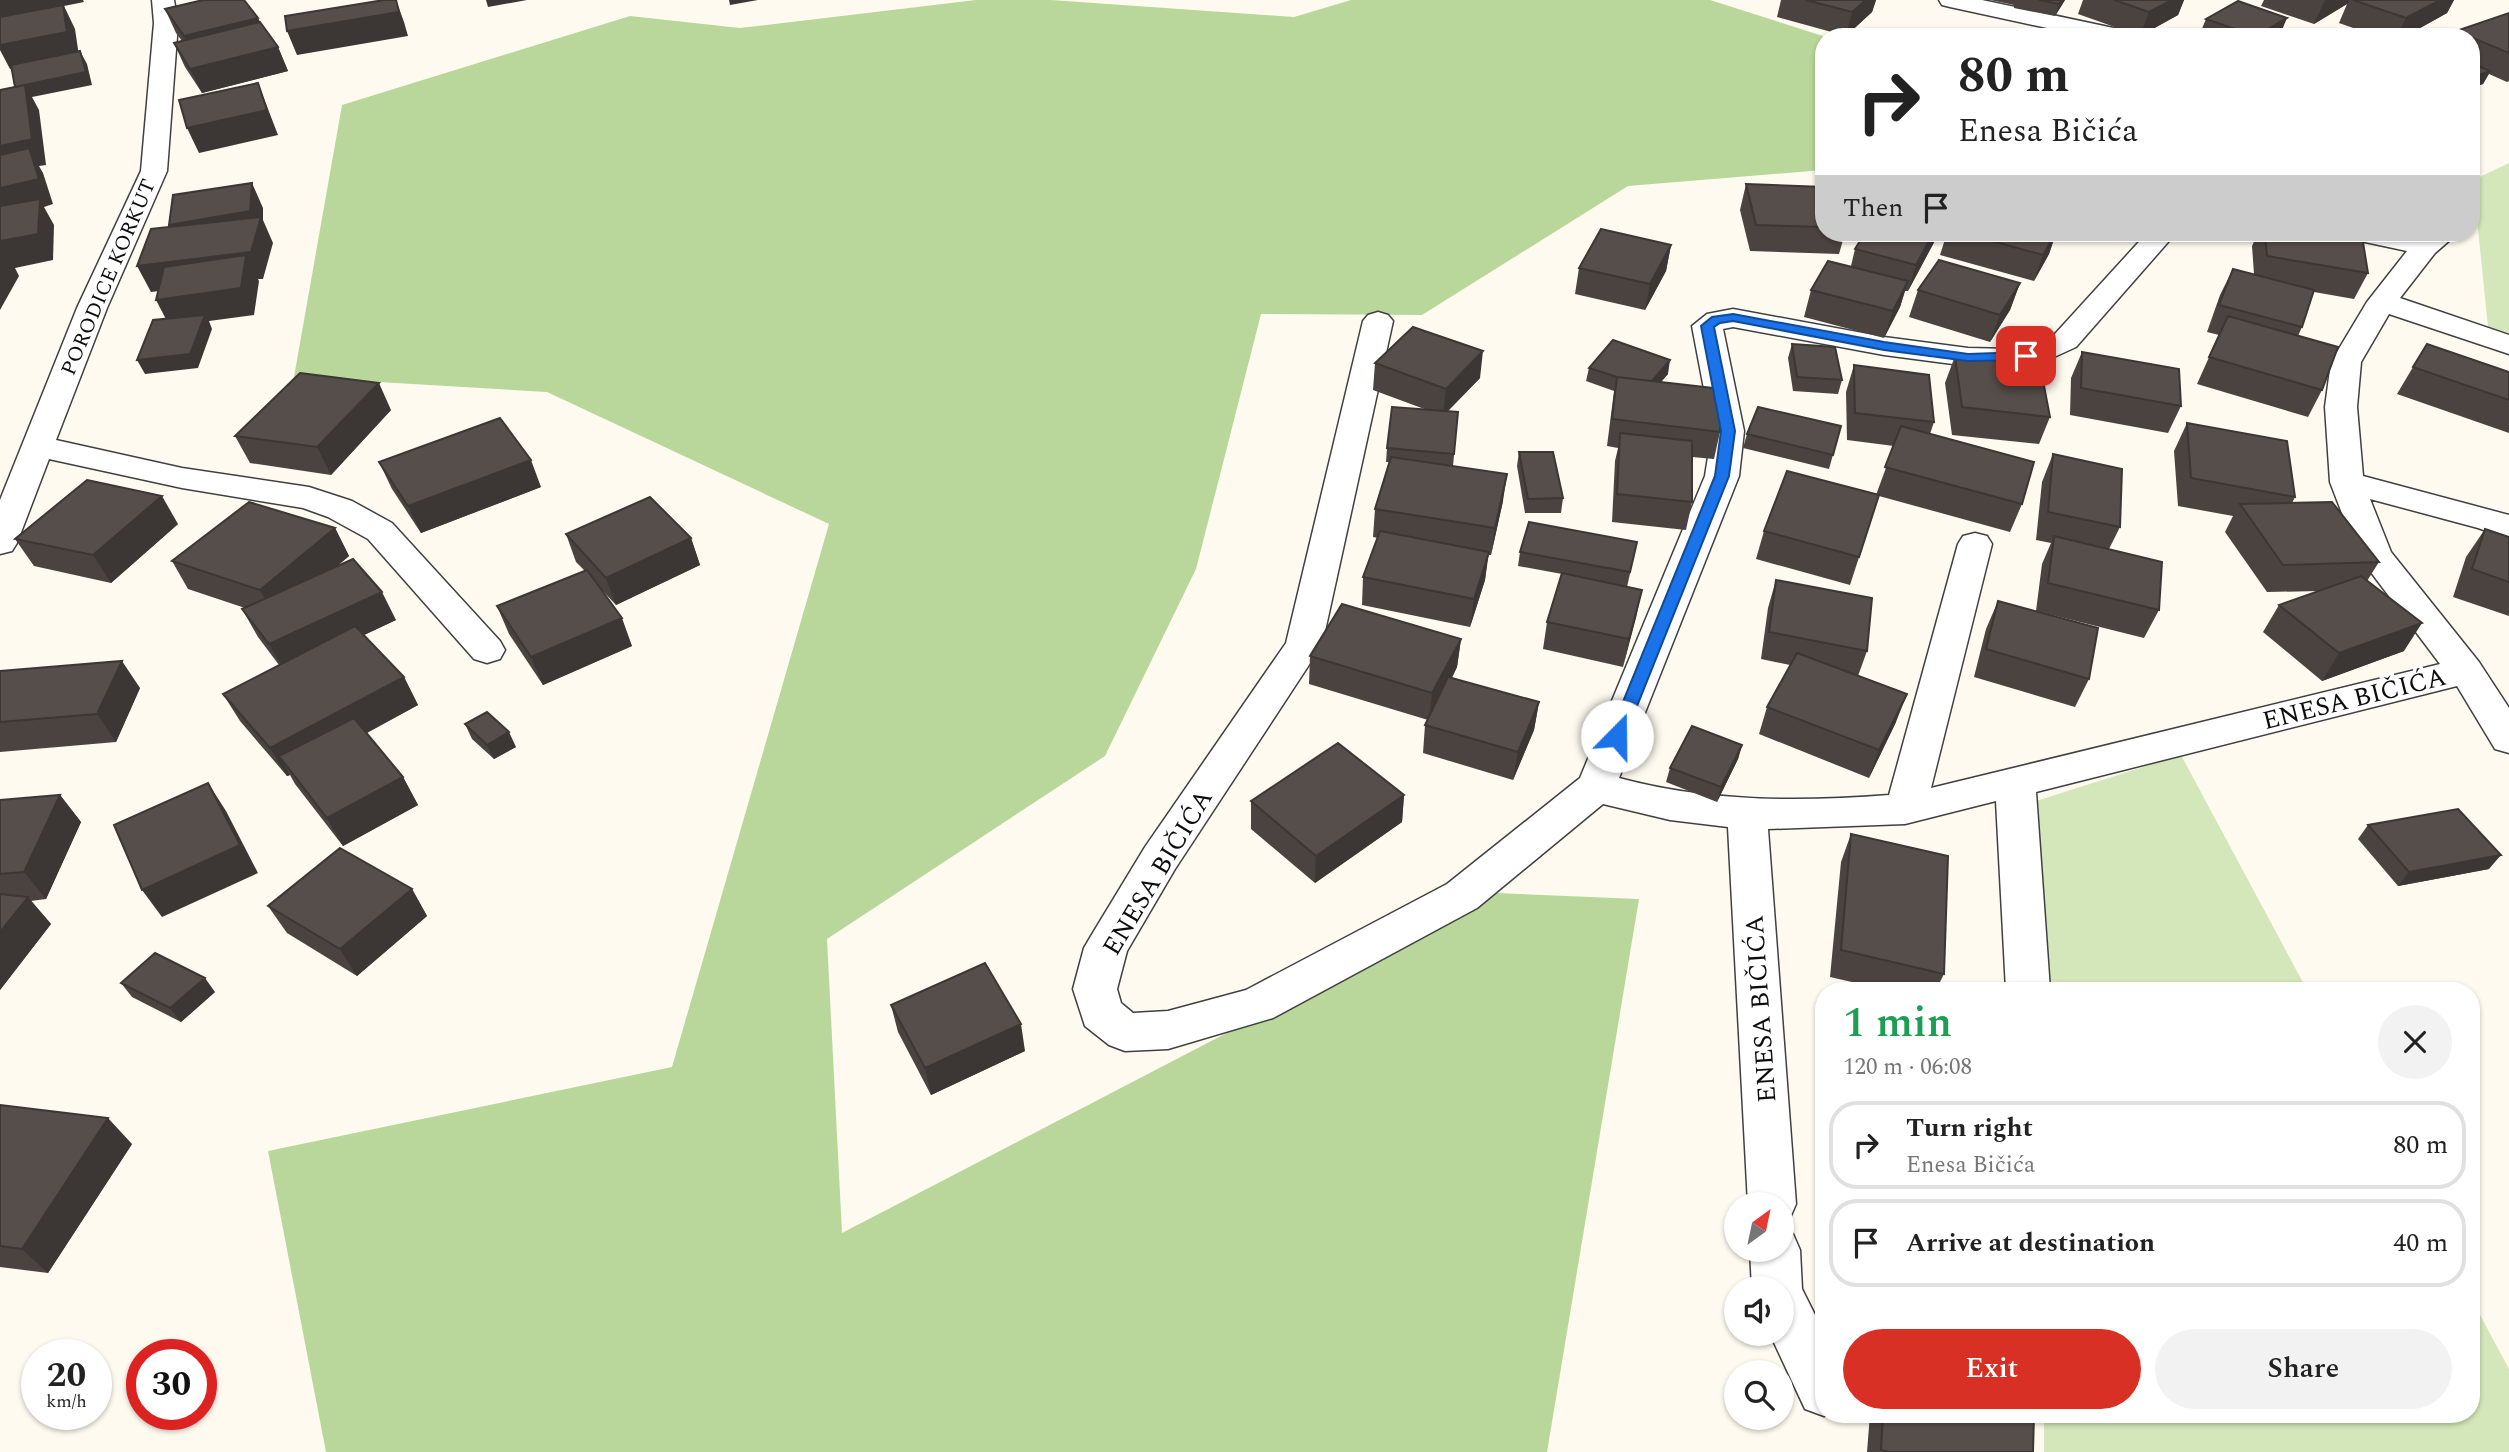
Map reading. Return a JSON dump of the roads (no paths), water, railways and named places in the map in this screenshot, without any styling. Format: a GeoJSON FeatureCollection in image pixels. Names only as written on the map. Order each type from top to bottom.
{"type":"FeatureCollection","features":[{"type":"Feature","properties":{"kind":"street","name":"PORODICE KORKUT"},"geometry":{"type":"LineString","coordinates":[[0,543],[92,308],[154,171],[166,23],[163,0]]}},
{"type":"Feature","properties":{"kind":"street"},"geometry":{"type":"LineString","coordinates":[[1950,0],[2081,28]]}},
{"type":"Feature","properties":{"kind":"street","name":"ENESA BIČIĆA"},"geometry":{"type":"LineString","coordinates":[[1378,321],[1304,645],[1160,858],[1106,948],[1095,989],[1101,1013],[1125,1031],[1168,1030],[1257,1005],[1462,896],[1596,787],[1722,476],[1728,431],[1707,326],[1717,320],[1733,318],[1884,346],[1968,357],[2012,358],[2041,354],[2064,341],[2154,242]]}},
{"type":"Feature","properties":{"kind":"street","name":"ENESA BIČIĆA"},"geometry":{"type":"LineString","coordinates":[[1596,787],[1678,807],[1748,813],[1815,816],[1905,809],[2466,671],[2375,555],[2347,482],[2341,407],[2346,362],[2382,302],[2432,242]]}},
{"type":"Feature","properties":{"kind":"street"},"geometry":{"type":"LineString","coordinates":[[2382,302],[2509,345]]}},
{"type":"Feature","properties":{"kind":"street"},"geometry":{"type":"LineString","coordinates":[[37,446],[182,478],[309,498],[340,509],[380,531],[487,650]]}},
{"type":"Feature","properties":{"kind":"street"},"geometry":{"type":"LineString","coordinates":[[2347,482],[2490,520],[2509,528]]}},
{"type":"Feature","properties":{"kind":"street"},"geometry":{"type":"LineString","coordinates":[[1905,809],[1975,544]]}},
{"type":"Feature","properties":{"kind":"street"},"geometry":{"type":"LineString","coordinates":[[2466,671],[2509,738]]}},
{"type":"Feature","properties":{"kind":"street"},"geometry":{"type":"LineString","coordinates":[[2015,781],[2028,982]]}},
{"type":"Feature","properties":{"kind":"street","name":"ENESA BIČIĆA"},"geometry":{"type":"LineString","coordinates":[[1748,813],[1771,1192]]}},
{"type":"Feature","properties":{"kind":"street"},"geometry":{"type":"LineString","coordinates":[[1794,1328],[1815,1371]]}}]}
